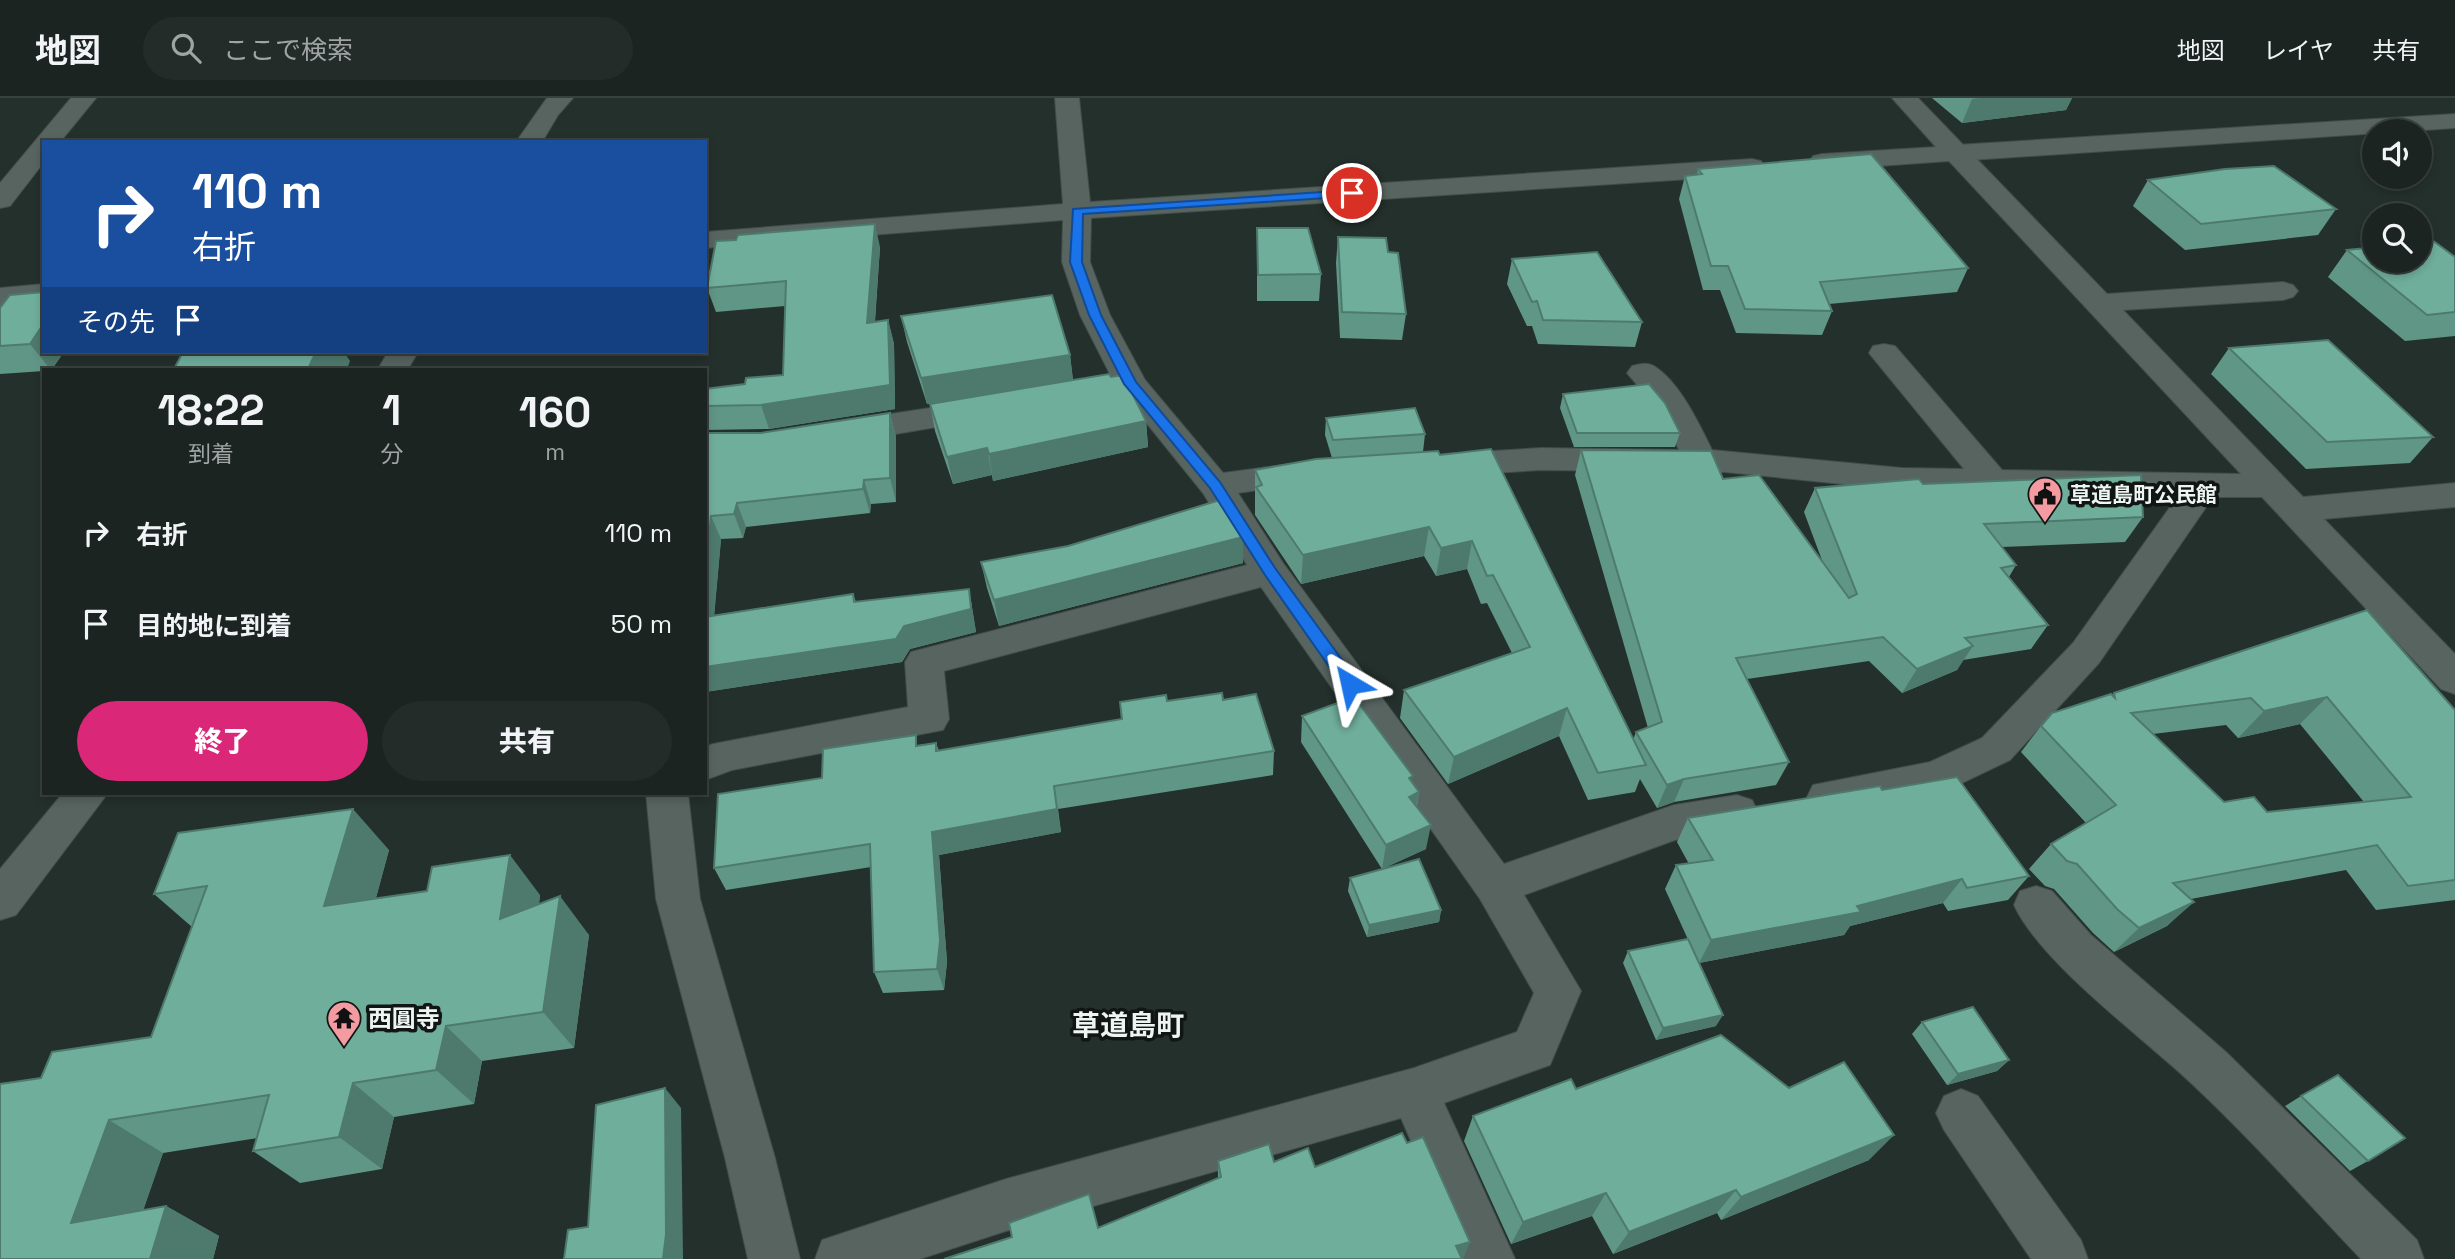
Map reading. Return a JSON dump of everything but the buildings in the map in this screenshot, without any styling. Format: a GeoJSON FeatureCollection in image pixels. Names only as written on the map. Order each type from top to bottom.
{"type":"FeatureCollection","features":[{"type":"Feature","properties":{"kind":"street"},"geometry":{"type":"LineString","coordinates":[[48,140],[85,98]]}},
{"type":"Feature","properties":{"kind":"street"},"geometry":{"type":"LineString","coordinates":[[530,140],[548,111],[561,98]]}},
{"type":"Feature","properties":{"kind":"street"},"geometry":{"type":"LineString","coordinates":[[841,1259],[1006,1205],[1414,1091],[1533,1049],[1558,991],[1495,886],[1270,572],[1215,485],[1119,387],[1076,262],[1077,211],[1067,98]]}},
{"type":"Feature","properties":{"kind":"street"},"geometry":{"type":"LineString","coordinates":[[1904,98],[2455,679]]}},
{"type":"Feature","properties":{"kind":"street"},"geometry":{"type":"LineString","coordinates":[[1803,164],[2455,121]]}},
{"type":"Feature","properties":{"kind":"street"},"geometry":{"type":"LineString","coordinates":[[0,200],[42,147]]}},
{"type":"Feature","properties":{"kind":"street"},"geometry":{"type":"LineString","coordinates":[[707,240],[1077,211],[1775,165]]}},
{"type":"Feature","properties":{"kind":"street"},"geometry":{"type":"LineString","coordinates":[[2098,303],[2283,291]]}},
{"type":"Feature","properties":{"kind":"street"},"geometry":{"type":"LineString","coordinates":[[0,297],[42,293]]}},
{"type":"Feature","properties":{"kind":"street"},"geometry":{"type":"LineString","coordinates":[[1884,353],[1993,480]]}},
{"type":"Feature","properties":{"kind":"street"},"geometry":{"type":"LineString","coordinates":[[1643,373],[1677,411],[1701,461]]}},
{"type":"Feature","properties":{"kind":"street"},"geometry":{"type":"LineString","coordinates":[[810,437],[1014,406]]}},
{"type":"Feature","properties":{"kind":"street"},"geometry":{"type":"LineString","coordinates":[[1406,467],[1541,459],[1701,461],[1902,479],[2203,485],[2284,498],[2455,495]]}},
{"type":"Feature","properties":{"kind":"street"},"geometry":{"type":"LineString","coordinates":[[1215,485],[1339,471]]}},
{"type":"Feature","properties":{"kind":"street"},"geometry":{"type":"LineString","coordinates":[[1495,886],[1674,823],[1937,778],[1996,749],[2086,653],[2203,485]]}},
{"type":"Feature","properties":{"kind":"street"},"geometry":{"type":"LineString","coordinates":[[707,763],[727,755],[929,719],[924,662],[1270,572]]}},
{"type":"Feature","properties":{"kind":"street"},"geometry":{"type":"LineString","coordinates":[[0,901],[85,795]]}},
{"type":"Feature","properties":{"kind":"street"},"geometry":{"type":"LineString","coordinates":[[667,795],[678,899],[751,1158],[774,1259]]}},
{"type":"Feature","properties":{"kind":"street"},"geometry":{"type":"LineString","coordinates":[[2036,905],[2075,949],[2209,1068],[2398,1259]]}},
{"type":"Feature","properties":{"kind":"street"},"geometry":{"type":"LineString","coordinates":[[1414,1091],[1489,1259]]}},
{"type":"Feature","properties":{"kind":"street"},"geometry":{"type":"LineString","coordinates":[[1961,1114],[2062,1259]]}},
{"type":"Feature","properties":{"kind":"place","name":"草道島町公民館"},"geometry":{"type":"Point","coordinates":[2045,524]}},
{"type":"Feature","properties":{"kind":"place","name":"西圓寺"},"geometry":{"type":"Point","coordinates":[344,1048]}},
{"type":"Feature","properties":{"kind":"district","name":"草道島町"},"geometry":{"type":"Point","coordinates":[1128,1025]}},
{"type":"Feature","properties":{"kind":"route"},"geometry":{"type":"LineString","coordinates":[[1350,684],[1270,572],[1215,485],[1131,384],[1095,315],[1076,262],[1077,211],[1352,193]]}}]}
